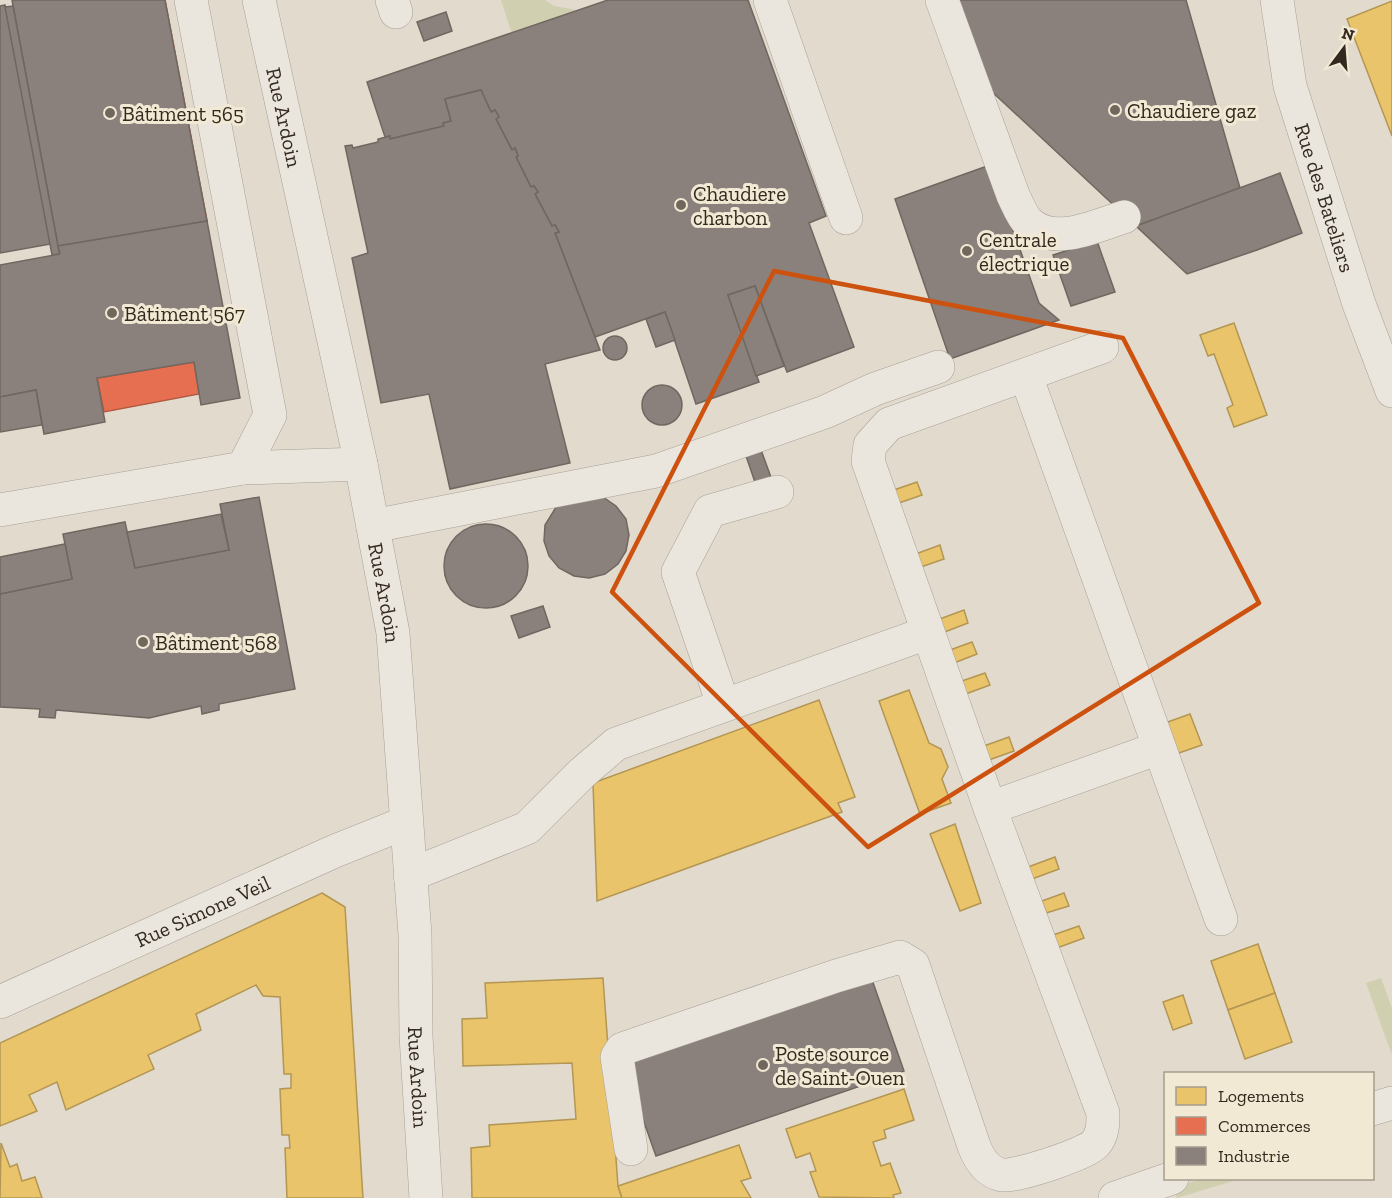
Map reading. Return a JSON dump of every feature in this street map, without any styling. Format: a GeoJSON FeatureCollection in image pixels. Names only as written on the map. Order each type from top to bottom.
{"type":"FeatureCollection","features":[{"type":"Feature","properties":{"kind":"street"},"geometry":{"type":"LineString","coordinates":[[192,0],[270,415],[243,468]]}},
{"type":"Feature","properties":{"kind":"street","name":"Rue Ardoin"},"geometry":{"type":"LineString","coordinates":[[260,0],[361,464],[393,633],[405,823],[415,935],[416,1036],[426,1198]]}},
{"type":"Feature","properties":{"kind":"street"},"geometry":{"type":"LineString","coordinates":[[770,0],[846,218]]}},
{"type":"Feature","properties":{"kind":"street"},"geometry":{"type":"LineString","coordinates":[[942,0],[1013,195],[1029,223],[1047,233],[1070,234],[1124,217]]}},
{"type":"Feature","properties":{"kind":"street","name":"Rue des Bateliers"},"geometry":{"type":"LineString","coordinates":[[1277,0],[1290,86],[1359,304],[1392,391]]}},
{"type":"Feature","properties":{"kind":"street"},"geometry":{"type":"LineString","coordinates":[[631,1149],[617,1057],[621,1049],[836,976],[900,957],[913,965],[980,1160],[990,1169],[1002,1175],[1016,1173],[1085,1151],[1101,1136],[1103,1113],[990,808],[868,461],[870,445],[889,424],[1102,347]]}},
{"type":"Feature","properties":{"kind":"street"},"geometry":{"type":"LineString","coordinates":[[373,526],[656,471],[825,412],[875,389],[938,367]]}},
{"type":"Feature","properties":{"kind":"street"},"geometry":{"type":"LineString","coordinates":[[1026,376],[1221,919]]}},
{"type":"Feature","properties":{"kind":"street"},"geometry":{"type":"LineString","coordinates":[[0,510],[243,468],[361,464]]}},
{"type":"Feature","properties":{"kind":"street"},"geometry":{"type":"LineString","coordinates":[[723,704],[678,572],[710,511],[777,492]]}},
{"type":"Feature","properties":{"kind":"street"},"geometry":{"type":"LineString","coordinates":[[411,875],[527,828],[582,773],[616,744],[927,633]]}},
{"type":"Feature","properties":{"kind":"street"},"geometry":{"type":"LineString","coordinates":[[990,808],[1159,748]]}},
{"type":"Feature","properties":{"kind":"street","name":"Rue Simone Veil"},"geometry":{"type":"LineString","coordinates":[[0,1002],[335,851],[405,823]]}},
{"type":"Feature","properties":{"kind":"street"},"geometry":{"type":"LineString","coordinates":[[1374,1108],[1392,1103]]}},
{"type":"Feature","properties":{"kind":"street"},"geometry":{"type":"LineString","coordinates":[[1115,1198],[1169,1180]]}},
{"type":"Feature","properties":{"kind":"highlighted area"},"geometry":{"type":"Polygon","coordinates":[[[774,271],[1123,338],[1259,603],[868,847],[612,592],[774,271]]]}},
{"type":"Feature","properties":{"kind":"green space"},"geometry":{"type":"Polygon","coordinates":[[[501,0],[545,0],[554,6],[577,10],[512,34],[501,0]]]}},
{"type":"Feature","properties":{"kind":"green space"},"geometry":{"type":"Polygon","coordinates":[[[1381,978],[1392,1008],[1392,1055],[1366,983],[1381,978]]]}},
{"type":"Feature","properties":{"kind":"green space"},"geometry":{"type":"Polygon","coordinates":[[[1198,1180],[1237,1180],[1177,1198],[1173,1188],[1198,1180]]]}},
{"type":"Feature","properties":{"kind":"building: Logements"},"geometry":{"type":"Polygon","coordinates":[[[1392,1],[1392,136],[1347,19],[1392,1]]]}},
{"type":"Feature","properties":{"kind":"building: Logements"},"geometry":{"type":"Polygon","coordinates":[[[1234,323],[1267,415],[1234,427],[1227,408],[1233,405],[1214,354],[1208,356],[1200,335],[1234,323]]]}},
{"type":"Feature","properties":{"kind":"building: Logements"},"geometry":{"type":"Polygon","coordinates":[[[917,482],[922,495],[896,504],[891,491],[917,482]]]}},
{"type":"Feature","properties":{"kind":"building: Logements"},"geometry":{"type":"Polygon","coordinates":[[[940,545],[944,559],[918,568],[913,555],[940,545]]]}},
{"type":"Feature","properties":{"kind":"building: Logements"},"geometry":{"type":"Polygon","coordinates":[[[964,610],[968,623],[942,633],[937,620],[964,610]]]}},
{"type":"Feature","properties":{"kind":"building: Logements"},"geometry":{"type":"Polygon","coordinates":[[[972,642],[977,654],[954,663],[950,650],[972,642]]]}},
{"type":"Feature","properties":{"kind":"building: Logements"},"geometry":{"type":"Polygon","coordinates":[[[985,673],[990,685],[963,695],[959,682],[985,673]]]}},
{"type":"Feature","properties":{"kind":"building: Logements"},"geometry":{"type":"Polygon","coordinates":[[[909,690],[929,743],[941,749],[948,767],[942,779],[951,803],[920,814],[879,701],[909,690]]]}},
{"type":"Feature","properties":{"kind":"building: Logements"},"geometry":{"type":"Polygon","coordinates":[[[819,700],[855,797],[838,803],[842,812],[597,901],[593,783],[819,700]]]}},
{"type":"Feature","properties":{"kind":"building: Logements"},"geometry":{"type":"Polygon","coordinates":[[[1190,714],[1202,745],[1176,754],[1165,723],[1190,714]]]}},
{"type":"Feature","properties":{"kind":"building: Logements"},"geometry":{"type":"Polygon","coordinates":[[[1009,737],[1014,751],[986,761],[981,747],[1009,737]]]}},
{"type":"Feature","properties":{"kind":"building: Logements"},"geometry":{"type":"Polygon","coordinates":[[[955,824],[981,903],[960,911],[930,834],[955,824]]]}},
{"type":"Feature","properties":{"kind":"building: Logements"},"geometry":{"type":"Polygon","coordinates":[[[1055,857],[1059,869],[1032,879],[1028,867],[1055,857]]]}},
{"type":"Feature","properties":{"kind":"building: Logements"},"geometry":{"type":"Polygon","coordinates":[[[322,893],[345,907],[363,1198],[287,1198],[285,1148],[290,1148],[289,1135],[282,1135],[280,1089],[291,1088],[291,1074],[284,1074],[280,997],[263,996],[256,985],[196,1014],[201,1030],[148,1055],[154,1069],[66,1110],[57,1082],[29,1095],[37,1111],[0,1126],[0,1043],[322,893]]]}},
{"type":"Feature","properties":{"kind":"building: Logements"},"geometry":{"type":"Polygon","coordinates":[[[1064,893],[1069,906],[1046,913],[1042,901],[1064,893]]]}},
{"type":"Feature","properties":{"kind":"building: Logements"},"geometry":{"type":"Polygon","coordinates":[[[1079,926],[1084,938],[1057,948],[1053,935],[1079,926]]]}},
{"type":"Feature","properties":{"kind":"building: Logements"},"geometry":{"type":"Polygon","coordinates":[[[1258,944],[1275,993],[1228,1010],[1211,961],[1258,944]]]}},
{"type":"Feature","properties":{"kind":"building: Logements"},"geometry":{"type":"Polygon","coordinates":[[[603,978],[618,1186],[622,1198],[472,1198],[471,1148],[490,1146],[489,1125],[576,1119],[572,1063],[463,1066],[462,1019],[487,1018],[485,983],[603,978]]]}},
{"type":"Feature","properties":{"kind":"building: Logements"},"geometry":{"type":"Polygon","coordinates":[[[1275,993],[1292,1042],[1245,1059],[1228,1010],[1275,993]]]}},
{"type":"Feature","properties":{"kind":"building: Logements"},"geometry":{"type":"Polygon","coordinates":[[[1183,995],[1192,1023],[1173,1030],[1163,1002],[1183,995]]]}},
{"type":"Feature","properties":{"kind":"building: Logements"},"geometry":{"type":"Polygon","coordinates":[[[904,1089],[914,1120],[884,1130],[886,1138],[873,1142],[881,1166],[890,1163],[901,1193],[893,1195],[894,1198],[819,1197],[810,1172],[816,1171],[810,1153],[796,1158],[786,1129],[904,1089]]]}},
{"type":"Feature","properties":{"kind":"building: Logements"},"geometry":{"type":"Polygon","coordinates":[[[1,1143],[10,1167],[17,1164],[22,1181],[35,1177],[42,1198],[0,1198],[1,1143]]]}},
{"type":"Feature","properties":{"kind":"building: Logements"},"geometry":{"type":"Polygon","coordinates":[[[739,1145],[751,1178],[741,1181],[751,1198],[622,1198],[618,1186],[739,1145]]]}},
{"type":"Feature","properties":{"kind":"building: Commerces","name":"Bâtiment 565"},"geometry":{"type":"Polygon","coordinates":[[[48,0],[165,0],[207,221],[58,246],[13,6],[48,0]]]}},
{"type":"Feature","properties":{"kind":"building: Commerces"},"geometry":{"type":"Polygon","coordinates":[[[194,362],[199,394],[104,412],[97,378],[194,362]]]}},
{"type":"Feature","properties":{"kind":"building: Industrie","name":"Bâtiment 565"},"geometry":{"type":"Polygon","coordinates":[[[12,0],[165,0],[207,221],[58,246],[12,0]]]}},
{"type":"Feature","properties":{"kind":"building: Industrie","name":"Chaudiere charbon"},"geometry":{"type":"Polygon","coordinates":[[[608,0],[748,0],[826,216],[809,223],[854,347],[787,372],[755,286],[728,295],[759,382],[696,404],[665,312],[595,337],[555,233],[559,232],[555,225],[552,226],[535,194],[538,192],[534,186],[531,187],[516,157],[518,156],[515,148],[512,150],[496,119],[499,117],[495,110],[491,112],[481,90],[445,99],[451,121],[443,123],[444,126],[390,139],[390,136],[385,137],[367,82],[608,0]]]}},
{"type":"Feature","properties":{"kind":"building: Industrie","name":"Chaudiere gaz"},"geometry":{"type":"Polygon","coordinates":[[[946,0],[1186,0],[1240,188],[1136,226],[973,74],[946,0]]]}},
{"type":"Feature","properties":{"kind":"building: Industrie"},"geometry":{"type":"Polygon","coordinates":[[[5,5],[51,244],[0,253],[0,6],[5,5]]]}},
{"type":"Feature","properties":{"kind":"building: Industrie"},"geometry":{"type":"Polygon","coordinates":[[[13,6],[60,254],[52,255],[5,7],[13,6]]]}},
{"type":"Feature","properties":{"kind":"building: Industrie"},"geometry":{"type":"Polygon","coordinates":[[[446,12],[452,31],[424,41],[417,22],[446,12]]]}},
{"type":"Feature","properties":{"kind":"building: Industrie"},"geometry":{"type":"Polygon","coordinates":[[[481,90],[491,112],[495,110],[499,117],[496,119],[512,150],[515,148],[518,156],[516,157],[531,187],[534,186],[538,192],[535,194],[552,226],[555,225],[559,232],[555,233],[600,350],[545,364],[570,463],[450,489],[429,394],[381,403],[352,258],[368,253],[345,146],[352,145],[353,148],[378,142],[378,139],[390,136],[390,139],[444,126],[443,123],[451,121],[445,99],[481,90]]]}},
{"type":"Feature","properties":{"kind":"building: Industrie","name":"Centrale électrique"},"geometry":{"type":"Polygon","coordinates":[[[990,165],[1039,303],[1059,320],[950,359],[895,199],[990,165]]]}},
{"type":"Feature","properties":{"kind":"building: Industrie"},"geometry":{"type":"Polygon","coordinates":[[[1280,173],[1302,233],[1257,250],[1187,274],[1136,226],[1280,173]]]}},
{"type":"Feature","properties":{"kind":"building: Industrie","name":"Bâtiment 567"},"geometry":{"type":"Polygon","coordinates":[[[207,221],[240,398],[201,405],[194,362],[97,378],[105,422],[44,434],[36,390],[0,397],[0,265],[60,254],[58,246],[207,221]]]}},
{"type":"Feature","properties":{"kind":"building: Industrie"},"geometry":{"type":"Polygon","coordinates":[[[1097,241],[1115,292],[1071,306],[1053,255],[1097,241]]]}},
{"type":"Feature","properties":{"kind":"building: Industrie"},"geometry":{"type":"Polygon","coordinates":[[[755,286],[784,366],[756,376],[728,295],[755,286]]]}},
{"type":"Feature","properties":{"kind":"building: Industrie"},"geometry":{"type":"Polygon","coordinates":[[[665,312],[675,340],[656,347],[646,319],[665,312]]]}},
{"type":"Feature","properties":{"kind":"building: Industrie"},"geometry":{"type":"Polygon","coordinates":[[[615,336],[623,340],[627,348],[623,356],[615,360],[607,356],[603,348],[607,340],[615,336]]]}},
{"type":"Feature","properties":{"kind":"building: Industrie"},"geometry":{"type":"Polygon","coordinates":[[[662,385],[670,386],[676,391],[681,397],[681,413],[676,419],[670,424],[662,425],[654,424],[648,419],[643,413],[642,405],[643,397],[648,391],[654,386],[662,385]]]}},
{"type":"Feature","properties":{"kind":"building: Industrie"},"geometry":{"type":"Polygon","coordinates":[[[36,390],[42,425],[0,432],[0,397],[36,390]]]}},
{"type":"Feature","properties":{"kind":"building: Industrie"},"geometry":{"type":"Polygon","coordinates":[[[761,450],[772,480],[756,485],[746,456],[761,450]]]}},
{"type":"Feature","properties":{"kind":"building: Industrie","name":"Bâtiment 568"},"geometry":{"type":"Polygon","coordinates":[[[259,497],[295,689],[219,704],[219,710],[202,714],[201,706],[149,718],[56,710],[55,718],[39,717],[40,709],[0,707],[0,594],[72,579],[63,534],[125,522],[135,568],[229,550],[220,504],[259,497]]]}},
{"type":"Feature","properties":{"kind":"building: Industrie"},"geometry":{"type":"Polygon","coordinates":[[[603,497],[616,506],[626,519],[629,535],[626,551],[618,564],[605,574],[589,578],[574,576],[559,568],[549,556],[544,541],[545,525],[558,504],[603,497]]]}},
{"type":"Feature","properties":{"kind":"building: Industrie"},"geometry":{"type":"Polygon","coordinates":[[[221,514],[229,550],[135,568],[127,532],[221,514]]]}},
{"type":"Feature","properties":{"kind":"building: Industrie"},"geometry":{"type":"Polygon","coordinates":[[[486,524],[502,527],[516,536],[525,550],[528,566],[525,582],[516,596],[502,605],[486,608],[470,605],[456,596],[447,582],[444,566],[447,550],[456,536],[470,527],[486,524]]]}},
{"type":"Feature","properties":{"kind":"building: Industrie"},"geometry":{"type":"Polygon","coordinates":[[[65,544],[72,579],[0,594],[0,557],[65,544]]]}},
{"type":"Feature","properties":{"kind":"building: Industrie"},"geometry":{"type":"Polygon","coordinates":[[[543,606],[550,627],[519,638],[511,616],[543,606]]]}},
{"type":"Feature","properties":{"kind":"building: Industrie","name":"Poste source de Saint-Ouen"},"geometry":{"type":"Polygon","coordinates":[[[870,974],[904,1071],[656,1156],[622,1060],[870,974]]]}},
{"type":"Feature","properties":{"kind":"place","name":"Chaudiere gaz"},"geometry":{"type":"Point","coordinates":[1115,110]}},
{"type":"Feature","properties":{"kind":"place","name":"Bâtiment 565"},"geometry":{"type":"Point","coordinates":[110,113]}},
{"type":"Feature","properties":{"kind":"place","name":"Chaudiere charbon"},"geometry":{"type":"Point","coordinates":[681,205]}},
{"type":"Feature","properties":{"kind":"place","name":"Centrale électrique"},"geometry":{"type":"Point","coordinates":[967,251]}},
{"type":"Feature","properties":{"kind":"place","name":"Bâtiment 567"},"geometry":{"type":"Point","coordinates":[112,313]}},
{"type":"Feature","properties":{"kind":"place","name":"Bâtiment 568"},"geometry":{"type":"Point","coordinates":[143,642]}},
{"type":"Feature","properties":{"kind":"place","name":"Poste source de Saint-Ouen"},"geometry":{"type":"Point","coordinates":[763,1065]}}]}
